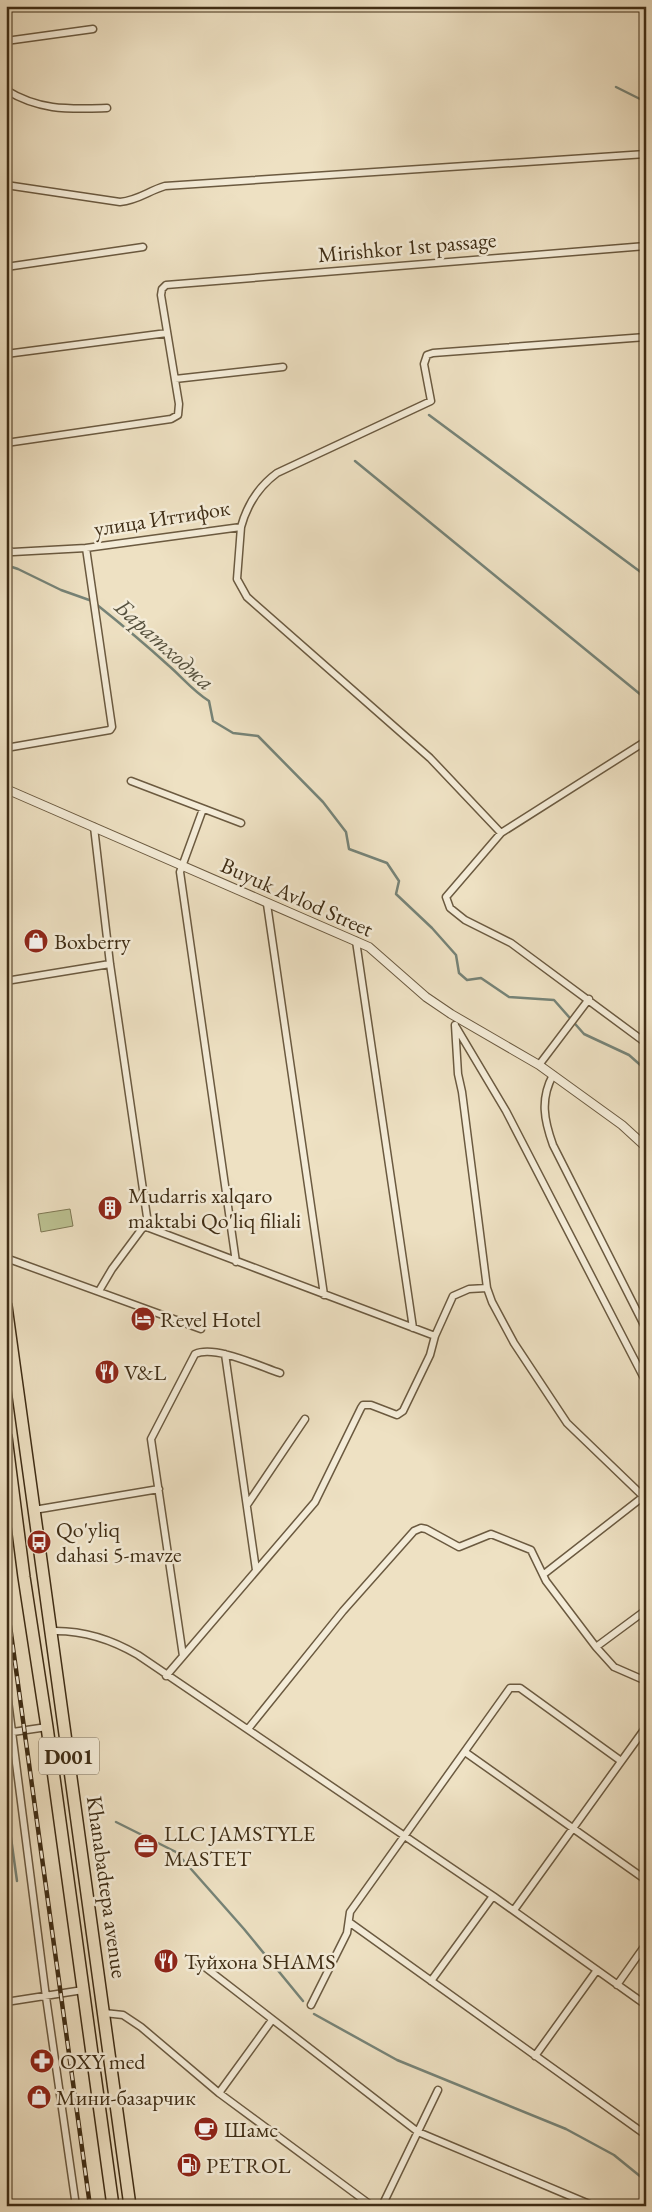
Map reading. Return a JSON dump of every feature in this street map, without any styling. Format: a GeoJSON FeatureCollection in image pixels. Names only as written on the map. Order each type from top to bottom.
{"type":"FeatureCollection","features":[{"type":"Feature","properties":{"kind":"highway","name":"Khanabadtepa avenue"},"geometry":{"type":"LineString","coordinates":[[6,1306],[130,2206]]}},
{"type":"Feature","properties":{"kind":"highway","name":"Khanabadtepa avenue"},"geometry":{"type":"LineString","coordinates":[[6,1437],[113,2206]]}},
{"type":"Feature","properties":{"kind":"highway"},"geometry":{"type":"LineString","coordinates":[[73,1921],[91,1918]]}},
{"type":"Feature","properties":{"kind":"street"},"geometry":{"type":"LineString","coordinates":[[6,41],[93,29]]}},
{"type":"Feature","properties":{"kind":"street"},"geometry":{"type":"LineString","coordinates":[[6,90],[28,101],[47,107],[107,108]]}},
{"type":"Feature","properties":{"kind":"street"},"geometry":{"type":"LineString","coordinates":[[6,185],[120,202],[135,200],[155,189],[165,186],[646,154]]}},
{"type":"Feature","properties":{"kind":"street","name":"Mirishkor 1st passage"},"geometry":{"type":"LineString","coordinates":[[167,333],[161,295],[162,289],[171,284],[646,246]]}},
{"type":"Feature","properties":{"kind":"street"},"geometry":{"type":"LineString","coordinates":[[6,267],[143,247]]}},
{"type":"Feature","properties":{"kind":"street"},"geometry":{"type":"LineString","coordinates":[[6,354],[167,333],[180,410],[175,417],[6,443]]}},
{"type":"Feature","properties":{"kind":"street","name":"улица Иттифок"},"geometry":{"type":"LineString","coordinates":[[6,550],[13,552],[86,548],[241,527],[245,512],[263,484],[276,473],[431,401],[424,364],[427,355],[433,353],[646,337]]}},
{"type":"Feature","properties":{"kind":"street"},"geometry":{"type":"LineString","coordinates":[[175,379],[283,367]]}},
{"type":"Feature","properties":{"kind":"street"},"geometry":{"type":"LineString","coordinates":[[241,527],[237,579],[247,597],[430,758],[501,833]]}},
{"type":"Feature","properties":{"kind":"street"},"geometry":{"type":"LineString","coordinates":[[6,748],[110,730],[112,724],[86,548]]}},
{"type":"Feature","properties":{"kind":"street"},"geometry":{"type":"LineString","coordinates":[[646,741],[501,833],[446,897],[447,903],[465,920],[511,943],[646,1043]]}},
{"type":"Feature","properties":{"kind":"street"},"geometry":{"type":"LineString","coordinates":[[131,781],[241,824]]}},
{"type":"Feature","properties":{"kind":"street","name":"Buyuk Avlod Street"},"geometry":{"type":"LineString","coordinates":[[6,790],[182,864],[268,904],[369,946],[426,997],[451,1014],[539,1065],[622,1124],[646,1147]]}},
{"type":"Feature","properties":{"kind":"street"},"geometry":{"type":"LineString","coordinates":[[203,808],[180,872],[236,1262]]}},
{"type":"Feature","properties":{"kind":"street"},"geometry":{"type":"LineString","coordinates":[[94,827],[110,964],[147,1217],[144,1226],[112,1269],[100,1292]]}},
{"type":"Feature","properties":{"kind":"street"},"geometry":{"type":"LineString","coordinates":[[268,904],[324,1295]]}},
{"type":"Feature","properties":{"kind":"street"},"geometry":{"type":"LineString","coordinates":[[356,941],[413,1328]]}},
{"type":"Feature","properties":{"kind":"street"},"geometry":{"type":"LineString","coordinates":[[6,981],[110,964]]}},
{"type":"Feature","properties":{"kind":"street"},"geometry":{"type":"LineString","coordinates":[[539,1065],[589,1000]]}},
{"type":"Feature","properties":{"kind":"street"},"geometry":{"type":"LineString","coordinates":[[451,1014],[455,1025],[506,1111],[646,1382]]}},
{"type":"Feature","properties":{"kind":"street"},"geometry":{"type":"LineString","coordinates":[[455,1025],[458,1074],[462,1092],[487,1288],[495,1309],[514,1343],[567,1423],[645,1498],[544,1574]]}},
{"type":"Feature","properties":{"kind":"street"},"geometry":{"type":"LineString","coordinates":[[553,1075],[547,1086],[544,1104],[544,1116],[551,1138],[646,1329]]}},
{"type":"Feature","properties":{"kind":"street"},"geometry":{"type":"LineString","coordinates":[[144,1226],[435,1336]]}},
{"type":"Feature","properties":{"kind":"street"},"geometry":{"type":"LineString","coordinates":[[6,1258],[201,1329]]}},
{"type":"Feature","properties":{"kind":"street"},"geometry":{"type":"LineString","coordinates":[[166,1676],[315,1502],[363,1405],[371,1405],[397,1415],[403,1411],[430,1355],[435,1336],[453,1296],[463,1290],[487,1288]]}},
{"type":"Feature","properties":{"kind":"street"},"geometry":{"type":"LineString","coordinates":[[183,1656],[151,1439],[195,1354],[203,1352],[226,1354],[280,1373]]}},
{"type":"Feature","properties":{"kind":"street"},"geometry":{"type":"LineString","coordinates":[[226,1354],[256,1570]]}},
{"type":"Feature","properties":{"kind":"street"},"geometry":{"type":"LineString","coordinates":[[247,1505],[305,1420]]}},
{"type":"Feature","properties":{"kind":"street"},"geometry":{"type":"LineString","coordinates":[[34,1510],[159,1489]]}},
{"type":"Feature","properties":{"kind":"street"},"geometry":{"type":"LineString","coordinates":[[248,1729],[343,1611],[414,1531],[421,1528],[458,1547],[467,1546],[491,1534],[531,1550],[544,1574],[546,1582],[596,1648],[614,1667],[646,1681]]}},
{"type":"Feature","properties":{"kind":"street"},"geometry":{"type":"LineString","coordinates":[[596,1648],[646,1610]]}},
{"type":"Feature","properties":{"kind":"street"},"geometry":{"type":"LineString","coordinates":[[51,1631],[68,1631],[98,1637],[116,1643],[138,1655],[166,1676],[248,1729],[514,1910],[646,2005]]}},
{"type":"Feature","properties":{"kind":"street"},"geometry":{"type":"LineString","coordinates":[[6,1685],[9,1732],[76,2206]]}},
{"type":"Feature","properties":{"kind":"street"},"geometry":{"type":"LineString","coordinates":[[312,2005],[347,1933],[350,1912],[510,1688],[516,1687],[621,1761]]}},
{"type":"Feature","properties":{"kind":"street"},"geometry":{"type":"LineString","coordinates":[[9,1732],[47,1727]]}},
{"type":"Feature","properties":{"kind":"street"},"geometry":{"type":"LineString","coordinates":[[514,1910],[646,1727]]}},
{"type":"Feature","properties":{"kind":"street"},"geometry":{"type":"LineString","coordinates":[[465,1752],[646,1880]]}},
{"type":"Feature","properties":{"kind":"street"},"geometry":{"type":"LineString","coordinates":[[431,1981],[493,1896]]}},
{"type":"Feature","properties":{"kind":"street"},"geometry":{"type":"LineString","coordinates":[[349,1922],[645,2133]]}},
{"type":"Feature","properties":{"kind":"street"},"geometry":{"type":"LineString","coordinates":[[618,1985],[646,1944]]}},
{"type":"Feature","properties":{"kind":"street"},"geometry":{"type":"LineString","coordinates":[[197,1961],[418,2132],[594,2206]]}},
{"type":"Feature","properties":{"kind":"street"},"geometry":{"type":"LineString","coordinates":[[535,2056],[596,1970]]}},
{"type":"Feature","properties":{"kind":"street"},"geometry":{"type":"LineString","coordinates":[[6,2002],[83,1990]]}},
{"type":"Feature","properties":{"kind":"street"},"geometry":{"type":"LineString","coordinates":[[104,2013],[128,2017],[219,2093],[372,2206]]}},
{"type":"Feature","properties":{"kind":"street"},"geometry":{"type":"LineString","coordinates":[[219,2093],[272,2020]]}},
{"type":"Feature","properties":{"kind":"street"},"geometry":{"type":"LineString","coordinates":[[382,2206],[438,2090]]}},
{"type":"Feature","properties":{"kind":"green space"},"geometry":{"type":"Polygon","coordinates":[[[70,1209],[73,1226],[41,1232],[38,1214],[70,1209]]]}},
{"type":"Feature","properties":{"kind":"waterway"},"geometry":{"type":"LineString","coordinates":[[616,87],[646,102]]}},
{"type":"Feature","properties":{"kind":"waterway"},"geometry":{"type":"LineString","coordinates":[[429,415],[646,576]]}},
{"type":"Feature","properties":{"kind":"waterway"},"geometry":{"type":"LineString","coordinates":[[355,461],[646,699]]}},
{"type":"Feature","properties":{"kind":"waterway","name":"Баратходжа"},"geometry":{"type":"LineString","coordinates":[[6,565],[61,590],[92,601]]}},
{"type":"Feature","properties":{"kind":"waterway","name":"Баратходжа"},"geometry":{"type":"LineString","coordinates":[[96,604],[209,701],[213,721],[233,733],[258,736],[323,802],[346,832],[349,849],[387,863],[399,881],[396,894],[432,928],[456,955],[459,973],[467,980],[481,978],[509,997],[554,1000],[584,1034],[629,1055],[646,1070]]}},
{"type":"Feature","properties":{"kind":"waterway","name":"Баратходжа"},"geometry":{"type":"LineString","coordinates":[[6,1802],[17,1881]]}},
{"type":"Feature","properties":{"kind":"waterway"},"geometry":{"type":"LineString","coordinates":[[116,1822],[176,1852],[244,1929],[303,2001]]}},
{"type":"Feature","properties":{"kind":"waterway"},"geometry":{"type":"LineString","coordinates":[[314,2014],[397,2060],[566,2129],[614,2155],[646,2181]]}},
{"type":"Feature","properties":{"kind":"railway"},"geometry":{"type":"LineString","coordinates":[[6,1597],[90,2206]]}},
{"type":"Feature","properties":{"kind":"place","name":"Boxberry"},"geometry":{"type":"Point","coordinates":[36,941]}},
{"type":"Feature","properties":{"kind":"place","name":"Mudarris xalqaro maktabi Qo'liq filiali"},"geometry":{"type":"Point","coordinates":[110,1208]}},
{"type":"Feature","properties":{"kind":"place","name":"Revel Hotel"},"geometry":{"type":"Point","coordinates":[143,1319]}},
{"type":"Feature","properties":{"kind":"place","name":"V&L"},"geometry":{"type":"Point","coordinates":[107,1372]}},
{"type":"Feature","properties":{"kind":"place","name":"Qo'yliq dahasi 5-mavze"},"geometry":{"type":"Point","coordinates":[39,1542]}},
{"type":"Feature","properties":{"kind":"place","name":"LLC JAMSTYLE MASTET"},"geometry":{"type":"Point","coordinates":[146,1846]}},
{"type":"Feature","properties":{"kind":"place","name":"Туйхона SHAMS"},"geometry":{"type":"Point","coordinates":[166,1961]}},
{"type":"Feature","properties":{"kind":"place","name":"OXY med"},"geometry":{"type":"Point","coordinates":[42,2061]}},
{"type":"Feature","properties":{"kind":"place","name":"Мини-базарчик"},"geometry":{"type":"Point","coordinates":[39,2097]}},
{"type":"Feature","properties":{"kind":"place","name":"Шамс"},"geometry":{"type":"Point","coordinates":[206,2129]}},
{"type":"Feature","properties":{"kind":"place","name":"PETROL"},"geometry":{"type":"Point","coordinates":[189,2165]}}]}
